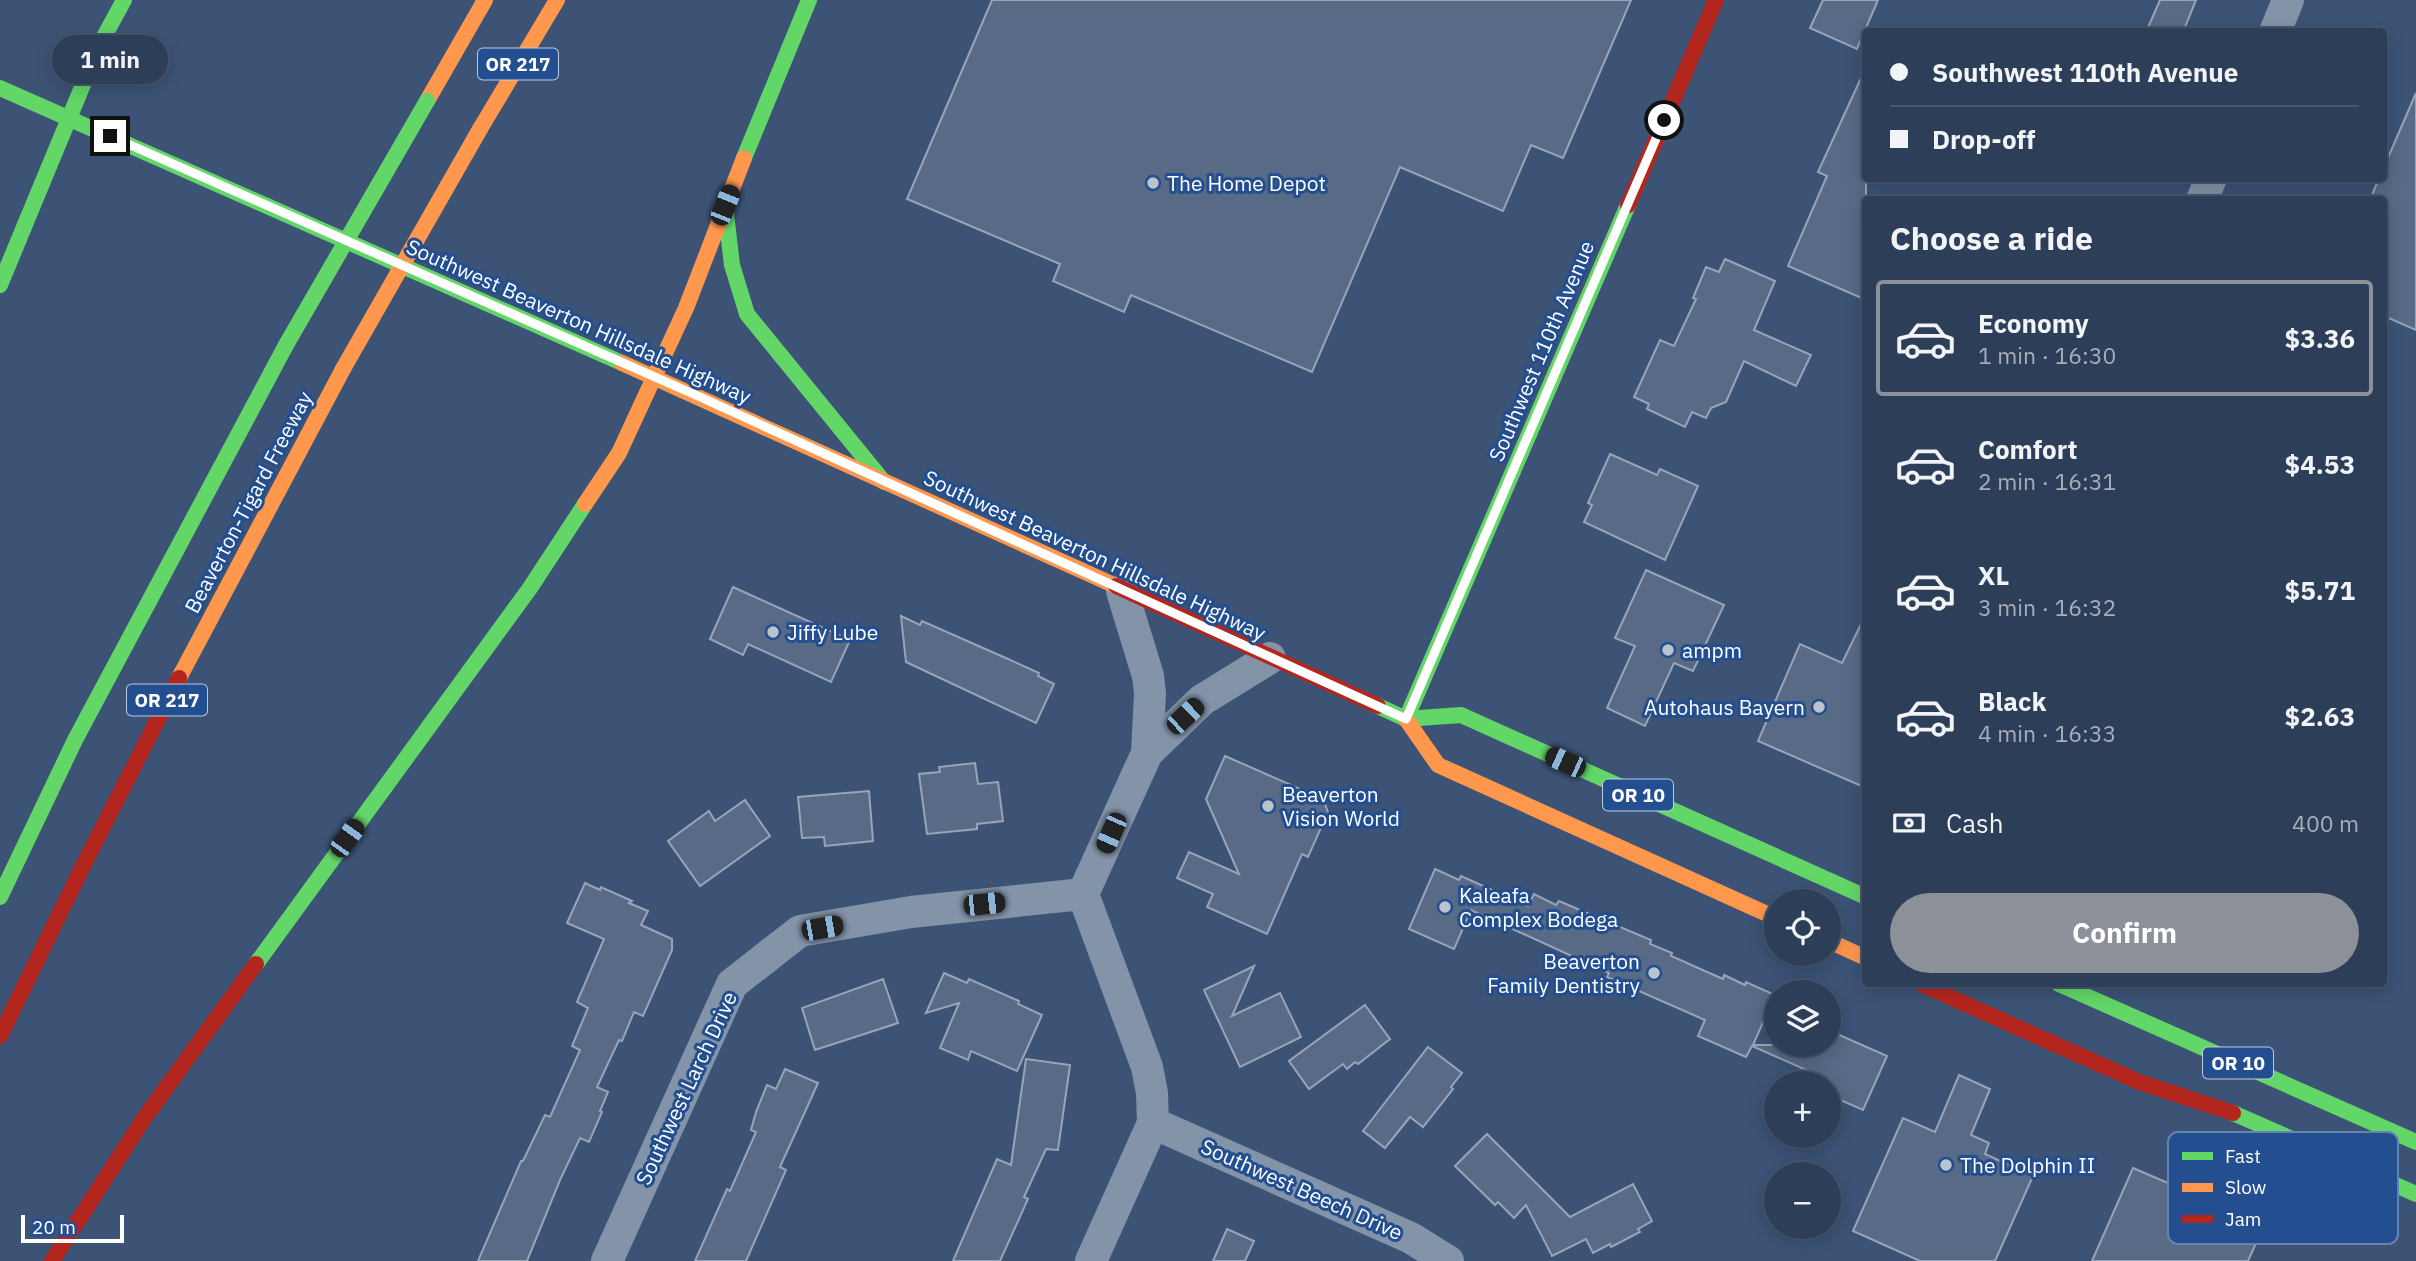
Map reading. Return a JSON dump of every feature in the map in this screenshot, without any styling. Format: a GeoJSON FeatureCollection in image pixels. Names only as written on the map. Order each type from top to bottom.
{"type":"FeatureCollection","features":[{"type":"Feature","properties":{"kind":"main road"},"geometry":{"type":"LineString","coordinates":[[0,285],[99,46],[124,0]]}},
{"type":"Feature","properties":{"kind":"main road","name":"Beaverton-Tigard Freeway"},"geometry":{"type":"LineString","coordinates":[[0,897],[75,740],[286,345],[485,0]]}},
{"type":"Feature","properties":{"kind":"main road","name":"Beaverton-Tigard Freeway"},"geometry":{"type":"LineString","coordinates":[[0,1036],[55,919],[195,644],[343,369],[556,0]]}},
{"type":"Feature","properties":{"kind":"main road"},"geometry":{"type":"LineString","coordinates":[[52,1261],[145,1117],[530,588],[619,453],[686,308],[809,0]]}},
{"type":"Feature","properties":{"kind":"main road","name":"Southwest 110th Avenue"},"geometry":{"type":"LineString","coordinates":[[1406,719],[1716,0]]}},
{"type":"Feature","properties":{"kind":"main road","name":"Southwest Beaverton Hillsdale Highway"},"geometry":{"type":"LineString","coordinates":[[0,88],[655,377],[1406,719],[1461,715],[1862,895]]}},
{"type":"Feature","properties":{"kind":"main road"},"geometry":{"type":"LineString","coordinates":[[725,205],[730,260],[737,290],[747,314],[884,482]]}},
{"type":"Feature","properties":{"kind":"main road","name":"OR 10"},"geometry":{"type":"LineString","coordinates":[[1406,719],[1438,765],[1764,913]]}},
{"type":"Feature","properties":{"kind":"main road"},"geometry":{"type":"LineString","coordinates":[[1841,941],[1862,955]]}},
{"type":"Feature","properties":{"kind":"main road","name":"OR 10"},"geometry":{"type":"LineString","coordinates":[[1928,987],[2139,1082],[2244,1117],[2278,1132]]}},
{"type":"Feature","properties":{"kind":"main road","name":"OR 10"},"geometry":{"type":"LineString","coordinates":[[2066,987],[2393,1132]]}},
{"type":"Feature","properties":{"kind":"main road","name":"OR 10"},"geometry":{"type":"LineString","coordinates":[[2398,1134],[2416,1142]]}},
{"type":"Feature","properties":{"kind":"main road","name":"OR 10"},"geometry":{"type":"LineString","coordinates":[[2398,1186],[2416,1194]]}},
{"type":"Feature","properties":{"kind":"street"},"geometry":{"type":"LineString","coordinates":[[2277,28],[2288,0]]}},
{"type":"Feature","properties":{"kind":"street"},"geometry":{"type":"LineString","coordinates":[[1091,1261],[1153,1123],[1152,1093],[1147,1067],[1083,894],[1147,753],[1150,693],[1148,676],[1122,591]]}},
{"type":"Feature","properties":{"kind":"street"},"geometry":{"type":"LineString","coordinates":[[1147,753],[1202,701],[1270,658]]}},
{"type":"Feature","properties":{"kind":"street","name":"Southwest Larch Drive"},"geometry":{"type":"LineString","coordinates":[[607,1261],[732,984],[800,931],[911,912],[1083,894]]}},
{"type":"Feature","properties":{"kind":"street","name":"Southwest Beech Drive"},"geometry":{"type":"LineString","coordinates":[[1153,1123],[1411,1238],[1448,1261]]}},
{"type":"Feature","properties":{"kind":"building","name":"The Home Depot"},"geometry":{"type":"Polygon","coordinates":[[[992,0],[1631,0],[1563,158],[1531,145],[1503,211],[1400,167],[1312,372],[1131,295],[1124,312],[1053,281],[1060,264],[907,199],[992,0]]]}},
{"type":"Feature","properties":{"kind":"building"},"geometry":{"type":"Polygon","coordinates":[[[1823,0],[1878,0],[1866,28],[1862,28],[1862,37],[1857,49],[1810,28],[1823,0]]]}},
{"type":"Feature","properties":{"kind":"building"},"geometry":{"type":"Polygon","coordinates":[[[2160,0],[2196,0],[2185,28],[2148,28],[2160,0]]]}},
{"type":"Feature","properties":{"kind":"building"},"geometry":{"type":"Polygon","coordinates":[[[1862,76],[1862,182],[1866,182],[1866,196],[1862,196],[1862,298],[1788,266],[1827,176],[1818,172],[1862,76]]]}},
{"type":"Feature","properties":{"kind":"building"},"geometry":{"type":"Polygon","coordinates":[[[2416,93],[2416,330],[2387,317],[2387,196],[2372,196],[2377,182],[2387,182],[2387,160],[2416,93]]]}},
{"type":"Feature","properties":{"kind":"building"},"geometry":{"type":"Polygon","coordinates":[[[1725,259],[1775,281],[1754,330],[1811,355],[1796,386],[1744,361],[1726,402],[1711,408],[1706,418],[1692,412],[1685,427],[1647,409],[1649,404],[1634,397],[1660,340],[1674,346],[1696,299],[1693,298],[1706,267],[1719,272],[1725,259]]]}},
{"type":"Feature","properties":{"kind":"building"},"geometry":{"type":"Polygon","coordinates":[[[1610,454],[1657,475],[1660,469],[1698,486],[1665,560],[1584,522],[1592,505],[1588,503],[1610,454]]]}},
{"type":"Feature","properties":{"kind":"building","name":"ampm"},"geometry":{"type":"Polygon","coordinates":[[[1646,570],[1724,605],[1693,671],[1674,663],[1645,726],[1607,708],[1635,646],[1615,638],[1646,570]]]}},
{"type":"Feature","properties":{"kind":"building","name":"Jiffy Lube"},"geometry":{"type":"Polygon","coordinates":[[[733,587],[850,640],[831,682],[748,644],[743,655],[710,639],[733,587]]]}},
{"type":"Feature","properties":{"kind":"building"},"geometry":{"type":"Polygon","coordinates":[[[901,616],[920,625],[922,621],[1008,659],[1039,673],[1038,676],[1054,684],[1036,723],[906,662],[901,616]]]}},
{"type":"Feature","properties":{"kind":"building","name":"Autohaus Bayern"},"geometry":{"type":"Polygon","coordinates":[[[1862,622],[1862,786],[1758,741],[1800,644],[1842,663],[1862,622]]]}},
{"type":"Feature","properties":{"kind":"building"},"geometry":{"type":"Polygon","coordinates":[[[1225,756],[1323,799],[1328,812],[1308,857],[1302,854],[1267,934],[1207,907],[1213,894],[1177,878],[1189,852],[1239,874],[1206,799],[1225,756]]]}},
{"type":"Feature","properties":{"kind":"building"},"geometry":{"type":"Polygon","coordinates":[[[975,763],[978,784],[998,782],[1003,821],[977,824],[977,829],[927,834],[919,774],[940,772],[939,767],[975,763]]]}},
{"type":"Feature","properties":{"kind":"building"},"geometry":{"type":"Polygon","coordinates":[[[869,791],[873,841],[825,846],[824,837],[802,838],[798,797],[869,791]]]}},
{"type":"Feature","properties":{"kind":"building"},"geometry":{"type":"Polygon","coordinates":[[[745,800],[770,836],[700,886],[668,841],[709,811],[715,821],[745,800]]]}},
{"type":"Feature","properties":{"kind":"building"},"geometry":{"type":"Polygon","coordinates":[[[1435,869],[1459,880],[1461,876],[1528,906],[1534,894],[1556,905],[1559,901],[1651,940],[1650,944],[1672,953],[1671,956],[1723,979],[1724,975],[1764,990],[1764,1020],[1753,1045],[1764,1045],[1764,1051],[1752,1046],[1746,1057],[1698,1036],[1705,1020],[1607,977],[1609,973],[1471,910],[1454,949],[1409,929],[1435,869]]]}},
{"type":"Feature","properties":{"kind":"building"},"geometry":{"type":"Polygon","coordinates":[[[585,883],[600,890],[601,887],[648,911],[641,925],[672,939],[672,950],[643,1016],[634,1012],[597,1087],[608,1092],[600,1111],[602,1112],[589,1142],[580,1138],[527,1261],[478,1261],[521,1161],[545,1115],[550,1117],[580,1050],[572,1046],[588,1008],[577,1002],[604,939],[567,923],[585,883]]]}},
{"type":"Feature","properties":{"kind":"building"},"geometry":{"type":"Polygon","coordinates":[[[1254,966],[1232,1016],[1280,993],[1301,1037],[1240,1067],[1204,990],[1254,966]]]}},
{"type":"Feature","properties":{"kind":"building"},"geometry":{"type":"Polygon","coordinates":[[[944,973],[967,983],[969,979],[1019,1001],[1018,1004],[1042,1015],[1017,1071],[971,1051],[968,1060],[940,1048],[959,1003],[926,1013],[944,973]]]}},
{"type":"Feature","properties":{"kind":"building"},"geometry":{"type":"Polygon","coordinates":[[[883,979],[898,1023],[815,1050],[802,1008],[883,979]]]}},
{"type":"Feature","properties":{"kind":"building"},"geometry":{"type":"Polygon","coordinates":[[[1365,1005],[1390,1039],[1358,1064],[1355,1062],[1347,1069],[1343,1064],[1309,1089],[1289,1061],[1365,1005]]]}},
{"type":"Feature","properties":{"kind":"building"},"geometry":{"type":"Polygon","coordinates":[[[1841,1036],[1887,1056],[1863,1110],[1841,1100],[1841,1071],[1808,1071],[1777,1057],[1841,1057],[1841,1036]]]}},
{"type":"Feature","properties":{"kind":"building"},"geometry":{"type":"Polygon","coordinates":[[[1428,1047],[1462,1073],[1423,1127],[1410,1117],[1385,1148],[1363,1131],[1428,1047]]]}},
{"type":"Feature","properties":{"kind":"building"},"geometry":{"type":"Polygon","coordinates":[[[1026,1059],[1070,1065],[1058,1150],[1046,1149],[1024,1197],[1028,1199],[1000,1261],[953,1261],[997,1159],[1011,1165],[1026,1059]]]}},
{"type":"Feature","properties":{"kind":"building"},"geometry":{"type":"Polygon","coordinates":[[[785,1069],[818,1083],[780,1167],[786,1170],[746,1261],[695,1261],[756,1132],[751,1130],[767,1085],[776,1089],[785,1069]]]}},
{"type":"Feature","properties":{"kind":"building","name":"The Dolphin II"},"geometry":{"type":"Polygon","coordinates":[[[1959,1075],[1990,1089],[1971,1135],[1989,1143],[1985,1154],[2033,1176],[1995,1261],[1920,1261],[1853,1231],[1903,1118],[1935,1132],[1959,1075]]]}},
{"type":"Feature","properties":{"kind":"building"},"geometry":{"type":"Polygon","coordinates":[[[1487,1134],[1570,1217],[1633,1184],[1652,1221],[1638,1229],[1640,1232],[1611,1247],[1610,1244],[1593,1253],[1586,1239],[1552,1256],[1526,1205],[1514,1218],[1498,1202],[1495,1205],[1455,1166],[1487,1134]]]}},
{"type":"Feature","properties":{"kind":"building"},"geometry":{"type":"Polygon","coordinates":[[[2133,1168],[2168,1183],[2168,1244],[2256,1244],[2248,1261],[2092,1261],[2133,1168]]]}},
{"type":"Feature","properties":{"kind":"building"},"geometry":{"type":"Polygon","coordinates":[[[1227,1229],[1254,1241],[1245,1261],[1213,1261],[1227,1229]]]}},
{"type":"Feature","properties":{"kind":"traffic: fast"},"geometry":{"type":"LineString","coordinates":[[0,285],[99,46],[124,0]]}},
{"type":"Feature","properties":{"kind":"traffic: fast"},"geometry":{"type":"LineString","coordinates":[[744,158],[809,0]]}},
{"type":"Feature","properties":{"kind":"traffic: fast"},"geometry":{"type":"LineString","coordinates":[[0,88],[622,363]]}},
{"type":"Feature","properties":{"kind":"traffic: fast"},"geometry":{"type":"LineString","coordinates":[[286,345],[427,101]]}},
{"type":"Feature","properties":{"kind":"traffic: fast"},"geometry":{"type":"LineString","coordinates":[[1406,719],[1628,205]]}},
{"type":"Feature","properties":{"kind":"traffic: fast"},"geometry":{"type":"LineString","coordinates":[[726,214],[732,265],[747,314],[884,482]]}},
{"type":"Feature","properties":{"kind":"traffic: fast"},"geometry":{"type":"LineString","coordinates":[[0,897],[75,740],[286,345]]}},
{"type":"Feature","properties":{"kind":"traffic: fast"},"geometry":{"type":"LineString","coordinates":[[256,964],[530,588],[585,504]]}},
{"type":"Feature","properties":{"kind":"traffic: fast"},"geometry":{"type":"LineString","coordinates":[[1378,706],[1406,719],[1461,715],[1862,895]]}},
{"type":"Feature","properties":{"kind":"traffic: fast"},"geometry":{"type":"LineString","coordinates":[[2066,987],[2393,1132]]}},
{"type":"Feature","properties":{"kind":"traffic: fast"},"geometry":{"type":"LineString","coordinates":[[2233,1113],[2276,1132]]}},
{"type":"Feature","properties":{"kind":"traffic: fast"},"geometry":{"type":"LineString","coordinates":[[2398,1134],[2416,1142]]}},
{"type":"Feature","properties":{"kind":"traffic: fast"},"geometry":{"type":"LineString","coordinates":[[2398,1186],[2416,1194]]}},
{"type":"Feature","properties":{"kind":"traffic: slow"},"geometry":{"type":"LineString","coordinates":[[427,101],[485,0]]}},
{"type":"Feature","properties":{"kind":"traffic: slow"},"geometry":{"type":"LineString","coordinates":[[480,129],[557,0]]}},
{"type":"Feature","properties":{"kind":"traffic: slow"},"geometry":{"type":"LineString","coordinates":[[343,369],[480,129]]}},
{"type":"Feature","properties":{"kind":"traffic: slow"},"geometry":{"type":"LineString","coordinates":[[585,504],[619,453],[686,308],[744,158]]}},
{"type":"Feature","properties":{"kind":"traffic: slow"},"geometry":{"type":"LineString","coordinates":[[622,363],[1116,586]]}},
{"type":"Feature","properties":{"kind":"traffic: slow"},"geometry":{"type":"LineString","coordinates":[[179,678],[343,369]]}},
{"type":"Feature","properties":{"kind":"traffic: slow"},"geometry":{"type":"LineString","coordinates":[[1406,719],[1438,765],[1764,913]]}},
{"type":"Feature","properties":{"kind":"traffic: slow"},"geometry":{"type":"LineString","coordinates":[[1841,947],[1862,956]]}},
{"type":"Feature","properties":{"kind":"traffic: jam"},"geometry":{"type":"LineString","coordinates":[[1628,205],[1716,0]]}},
{"type":"Feature","properties":{"kind":"traffic: jam"},"geometry":{"type":"LineString","coordinates":[[1116,586],[1378,706]]}},
{"type":"Feature","properties":{"kind":"traffic: jam"},"geometry":{"type":"LineString","coordinates":[[0,1036],[179,678]]}},
{"type":"Feature","properties":{"kind":"traffic: jam"},"geometry":{"type":"LineString","coordinates":[[52,1261],[145,1117],[256,964]]}},
{"type":"Feature","properties":{"kind":"traffic: jam"},"geometry":{"type":"LineString","coordinates":[[1928,987],[2139,1082],[2233,1113]]}},
{"type":"Feature","properties":{"kind":"place","name":"The Home Depot"},"geometry":{"type":"Point","coordinates":[1153,183]}},
{"type":"Feature","properties":{"kind":"place","name":"Jiffy Lube"},"geometry":{"type":"Point","coordinates":[773,632]}},
{"type":"Feature","properties":{"kind":"place","name":"ampm"},"geometry":{"type":"Point","coordinates":[1668,650]}},
{"type":"Feature","properties":{"kind":"place","name":"Autohaus Bayern"},"geometry":{"type":"Point","coordinates":[1819,707]}},
{"type":"Feature","properties":{"kind":"place","name":"Beaverton Vision World"},"geometry":{"type":"Point","coordinates":[1268,806]}},
{"type":"Feature","properties":{"kind":"place","name":"Kaleafa Complex Bodega"},"geometry":{"type":"Point","coordinates":[1445,907]}},
{"type":"Feature","properties":{"kind":"place","name":"Beaverton Family Dentistry"},"geometry":{"type":"Point","coordinates":[1654,973]}},
{"type":"Feature","properties":{"kind":"place","name":"The Dolphin II"},"geometry":{"type":"Point","coordinates":[1946,1165]}},
{"type":"Feature","properties":{"kind":"route"},"geometry":{"type":"LineString","coordinates":[[110,136],[698,396],[1406,719],[1664,120]]}}]}
